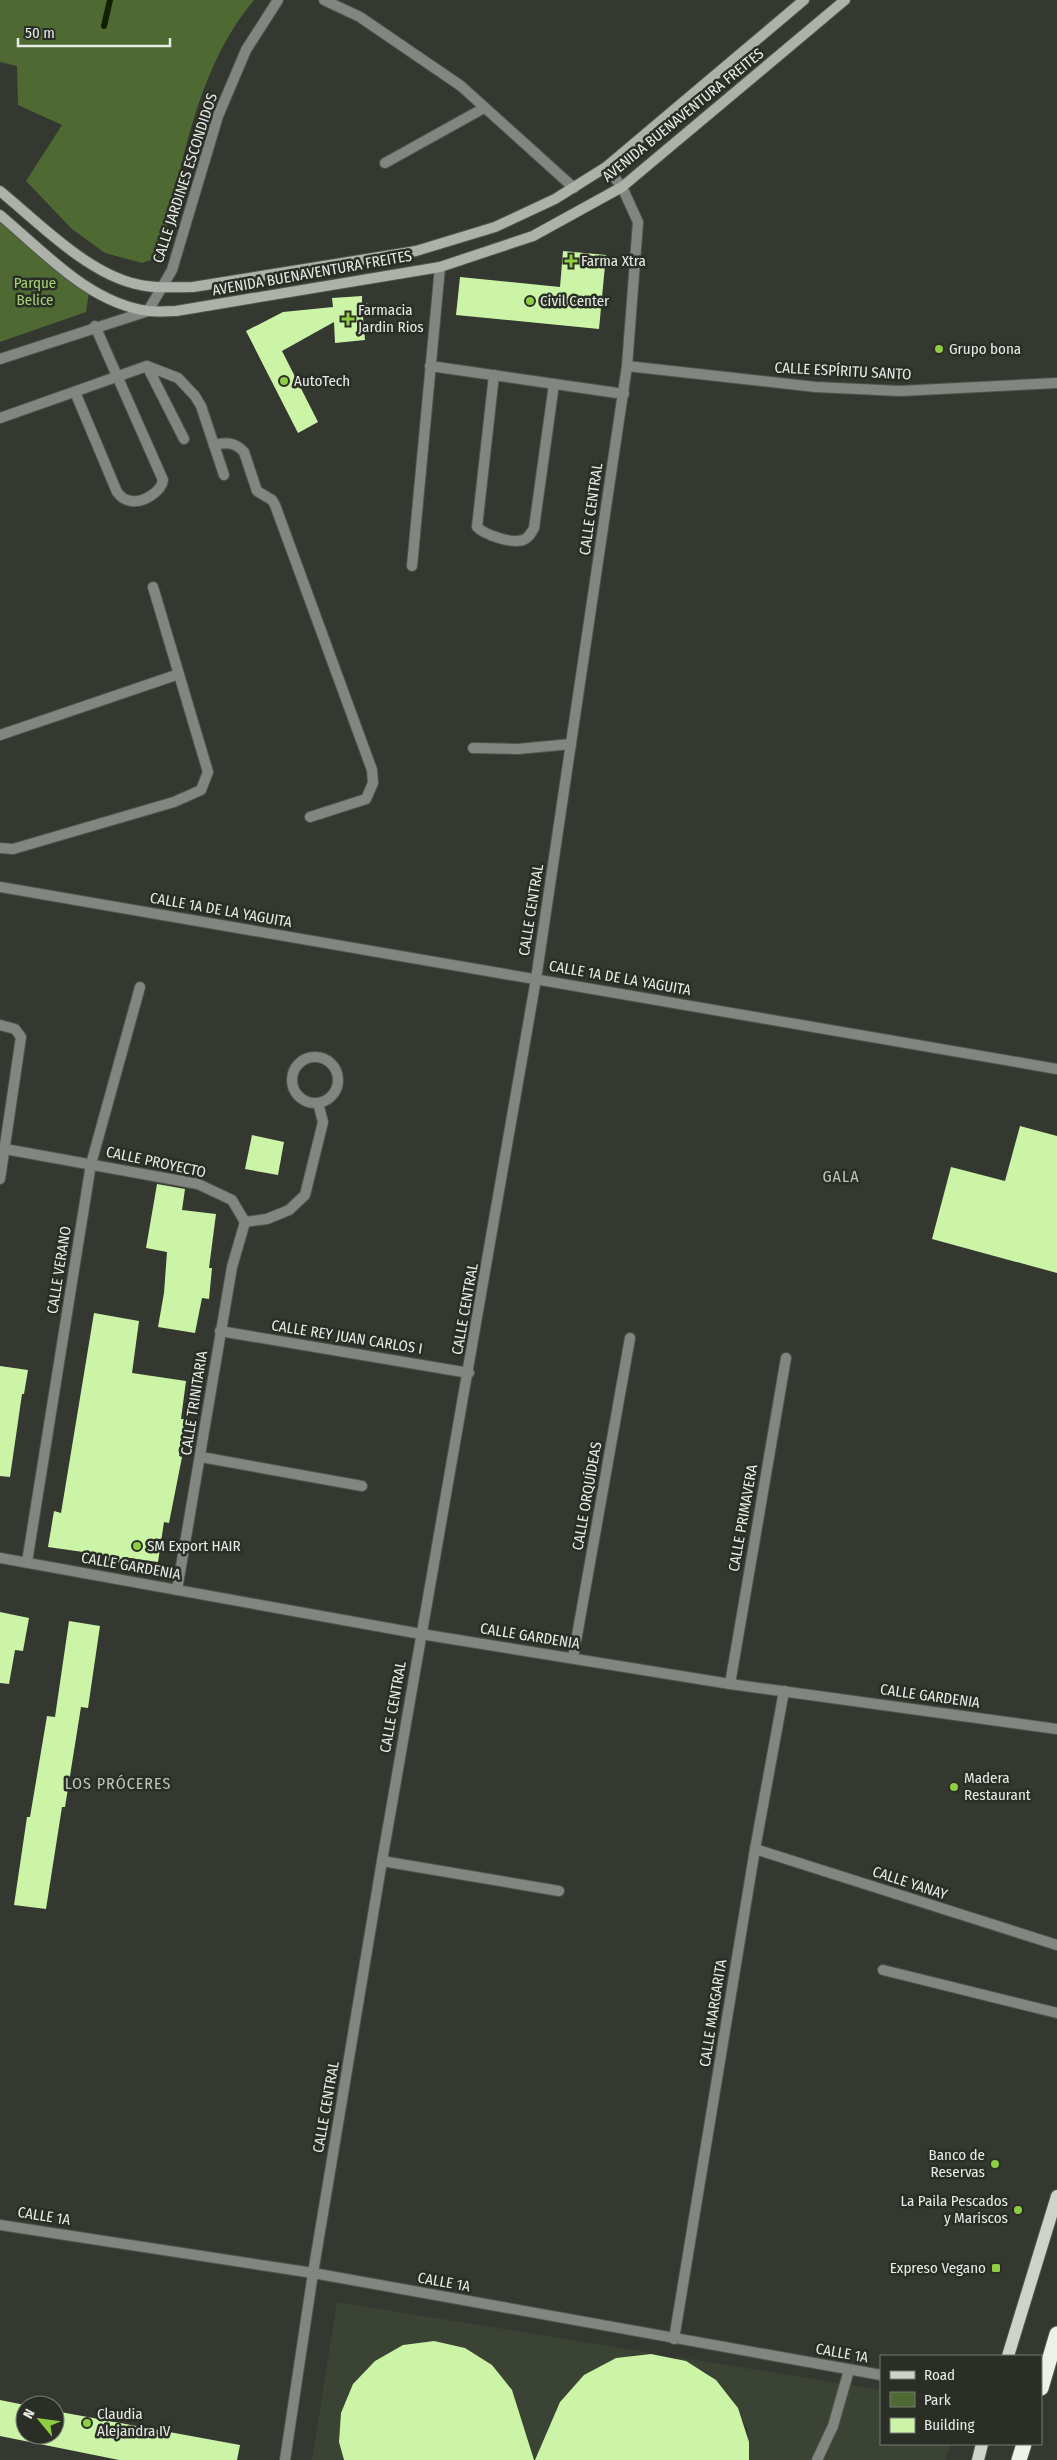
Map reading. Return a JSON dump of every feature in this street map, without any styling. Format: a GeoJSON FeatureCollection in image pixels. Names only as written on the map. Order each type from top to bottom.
{"type":"FeatureCollection","features":[{"type":"Feature","properties":{"kind":"highway"},"geometry":{"type":"LineString","coordinates":[[1042,2385],[1057,2334]]}},
{"type":"Feature","properties":{"kind":"highway"},"geometry":{"type":"LineString","coordinates":[[1019,2460],[1024,2445]]}},
{"type":"Feature","properties":{"kind":"main road","name":"AVENIDA BUENAVENTURA FREITES"},"geometry":{"type":"LineString","coordinates":[[0,191],[82,257],[110,275],[135,284],[164,288],[193,286],[416,251],[496,227],[574,188],[606,167],[804,0]]}},
{"type":"Feature","properties":{"kind":"main road","name":"AVENIDA BUENAVENTURA FREITES"},"geometry":{"type":"LineString","coordinates":[[0,215],[82,285],[106,298],[148,311],[176,311],[440,267],[533,236],[622,187],[845,0]]}},
{"type":"Feature","properties":{"kind":"main road"},"geometry":{"type":"LineString","coordinates":[[1008,2355],[1057,2196]]}},
{"type":"Feature","properties":{"kind":"main road"},"geometry":{"type":"LineString","coordinates":[[978,2460],[982,2445]]}},
{"type":"Feature","properties":{"kind":"street","name":"CALLE JARDINES ESCONDIDOS"},"geometry":{"type":"LineString","coordinates":[[148,311],[164,288],[172,270],[218,116],[246,50],[278,0]]}},
{"type":"Feature","properties":{"kind":"street"},"geometry":{"type":"LineString","coordinates":[[324,0],[360,17],[461,86],[574,188]]}},
{"type":"Feature","properties":{"kind":"street"},"geometry":{"type":"LineString","coordinates":[[385,163],[484,108]]}},
{"type":"Feature","properties":{"kind":"street","name":"CALLE CENTRAL"},"geometry":{"type":"LineString","coordinates":[[285,2460],[313,2273],[382,1861],[469,1373],[536,979],[628,366],[638,222],[622,187],[606,167]]}},
{"type":"Feature","properties":{"kind":"street"},"geometry":{"type":"LineString","coordinates":[[412,566],[440,267]]}},
{"type":"Feature","properties":{"kind":"street"},"geometry":{"type":"LineString","coordinates":[[0,358],[95,326],[148,311]]}},
{"type":"Feature","properties":{"kind":"street"},"geometry":{"type":"LineString","coordinates":[[75,392],[116,492],[132,502],[155,494],[162,486],[163,480],[95,326]]}},
{"type":"Feature","properties":{"kind":"street"},"geometry":{"type":"LineString","coordinates":[[147,366],[184,439]]}},
{"type":"Feature","properties":{"kind":"street"},"geometry":{"type":"LineString","coordinates":[[0,418],[147,366],[178,378],[195,396],[224,475]]}},
{"type":"Feature","properties":{"kind":"street"},"geometry":{"type":"LineString","coordinates":[[430,366],[624,394]]}},
{"type":"Feature","properties":{"kind":"street","name":"CALLE ESPÍRITU SANTO"},"geometry":{"type":"LineString","coordinates":[[628,366],[816,387],[900,391],[1057,383]]}},
{"type":"Feature","properties":{"kind":"street"},"geometry":{"type":"LineString","coordinates":[[494,375],[476,527],[484,534],[521,541],[529,537],[534,528],[554,384]]}},
{"type":"Feature","properties":{"kind":"street"},"geometry":{"type":"LineString","coordinates":[[214,445],[226,443],[240,447],[244,452],[257,490],[272,500],[275,505],[372,770],[373,783],[366,799],[310,817]]}},
{"type":"Feature","properties":{"kind":"street"},"geometry":{"type":"LineString","coordinates":[[0,848],[13,849],[174,802],[200,790],[208,772],[153,587]]}},
{"type":"Feature","properties":{"kind":"street"},"geometry":{"type":"LineString","coordinates":[[0,735],[179,674]]}},
{"type":"Feature","properties":{"kind":"street"},"geometry":{"type":"LineString","coordinates":[[474,748],[518,749],[571,744]]}},
{"type":"Feature","properties":{"kind":"street","name":"CALLE 1A DE LA YAGUITA"},"geometry":{"type":"LineString","coordinates":[[0,888],[1057,1068]]}},
{"type":"Feature","properties":{"kind":"street","name":"CALLE VERANO"},"geometry":{"type":"LineString","coordinates":[[27,1562],[91,1164],[140,987]]}},
{"type":"Feature","properties":{"kind":"street"},"geometry":{"type":"LineString","coordinates":[[0,1026],[15,1029],[21,1037],[0,1179]]}},
{"type":"Feature","properties":{"kind":"street"},"geometry":{"type":"LineString","coordinates":[[313,1057],[328,1061],[337,1074],[336,1089],[332,1096],[318,1103],[303,1100],[297,1095],[292,1082],[295,1068],[306,1059],[313,1057]]}},
{"type":"Feature","properties":{"kind":"street"},"geometry":{"type":"LineString","coordinates":[[245,1222],[267,1219],[290,1210],[304,1195],[323,1122],[318,1103]]}},
{"type":"Feature","properties":{"kind":"street","name":"CALLE PROYECTO"},"geometry":{"type":"LineString","coordinates":[[5,1149],[198,1184],[232,1200],[245,1222]]}},
{"type":"Feature","properties":{"kind":"street","name":"CALLE TRINITARIA"},"geometry":{"type":"LineString","coordinates":[[177,1590],[201,1457],[220,1331],[232,1267],[245,1222]]}},
{"type":"Feature","properties":{"kind":"street","name":"CALLE REY JUAN CARLOS I"},"geometry":{"type":"LineString","coordinates":[[220,1331],[469,1373]]}},
{"type":"Feature","properties":{"kind":"street","name":"CALLE ORQUÍDEAS"},"geometry":{"type":"LineString","coordinates":[[573,1658],[630,1338]]}},
{"type":"Feature","properties":{"kind":"street","name":"CALLE PRIMAVERA"},"geometry":{"type":"LineString","coordinates":[[730,1684],[786,1358]]}},
{"type":"Feature","properties":{"kind":"street"},"geometry":{"type":"LineString","coordinates":[[201,1457],[362,1486]]}},
{"type":"Feature","properties":{"kind":"street","name":"CALLE GARDENIA"},"geometry":{"type":"LineString","coordinates":[[0,1558],[421,1634],[730,1684],[1057,1729]]}},
{"type":"Feature","properties":{"kind":"street","name":"CALLE MARGARITA"},"geometry":{"type":"LineString","coordinates":[[674,2339],[755,1849],[784,1691]]}},
{"type":"Feature","properties":{"kind":"street","name":"CALLE YANAY"},"geometry":{"type":"LineString","coordinates":[[755,1849],[1057,1946]]}},
{"type":"Feature","properties":{"kind":"street"},"geometry":{"type":"LineString","coordinates":[[382,1861],[559,1890]]}},
{"type":"Feature","properties":{"kind":"street"},"geometry":{"type":"LineString","coordinates":[[883,1970],[1057,2013]]}},
{"type":"Feature","properties":{"kind":"street","name":"CALLE 1A"},"geometry":{"type":"LineString","coordinates":[[0,2225],[313,2273],[880,2375]]}},
{"type":"Feature","properties":{"kind":"street"},"geometry":{"type":"LineString","coordinates":[[817,2460],[833,2426],[849,2370]]}},
{"type":"Feature","properties":{"kind":"shaded area"},"geometry":{"type":"Polygon","coordinates":[[[337,2302],[653,2353],[617,2358],[585,2375],[560,2401],[546,2435],[543,2460],[517,2460],[511,2390],[492,2365],[465,2348],[434,2341],[403,2345],[375,2361],[353,2384],[339,2442],[344,2460],[312,2460],[337,2302]]]}},
{"type":"Feature","properties":{"kind":"shaded area"},"geometry":{"type":"Polygon","coordinates":[[[657,2354],[880,2390],[880,2445],[951,2445],[946,2460],[748,2460],[748,2431],[732,2398],[707,2372],[674,2357],[657,2354]]]}},
{"type":"Feature","properties":{"kind":"green space"},"geometry":{"type":"Polygon","coordinates":[[[0,0],[254,0],[234,28],[217,58],[204,90],[184,156],[160,257],[142,263],[105,253],[72,229],[26,181],[62,125],[18,105],[17,66],[0,62],[0,0]]]}},
{"type":"Feature","properties":{"kind":"green space","name":"Parque Belice"},"geometry":{"type":"Polygon","coordinates":[[[0,215],[89,292],[86,312],[0,342],[0,215]]]}},
{"type":"Feature","properties":{"kind":"building","name":"Civil Center"},"geometry":{"type":"Polygon","coordinates":[[[563,251],[606,255],[599,329],[456,315],[460,277],[560,287],[563,251]]]}},
{"type":"Feature","properties":{"kind":"building","name":"AutoTech"},"geometry":{"type":"Polygon","coordinates":[[[362,296],[362,304],[368,303],[362,306],[365,340],[335,343],[334,322],[282,351],[318,422],[298,433],[246,331],[283,312],[333,307],[332,298],[362,296]]]}},
{"type":"Feature","properties":{"kind":"building"},"geometry":{"type":"Polygon","coordinates":[[[1020,1126],[1057,1136],[1057,1273],[932,1239],[951,1167],[1005,1181],[1020,1126]]]}},
{"type":"Feature","properties":{"kind":"building"},"geometry":{"type":"Polygon","coordinates":[[[252,1135],[284,1142],[278,1175],[245,1169],[252,1135]]]}},
{"type":"Feature","properties":{"kind":"building"},"geometry":{"type":"Polygon","coordinates":[[[157,1184],[185,1189],[182,1210],[216,1214],[209,1268],[212,1268],[209,1299],[202,1298],[195,1333],[158,1327],[164,1293],[167,1252],[146,1248],[157,1184]]]}},
{"type":"Feature","properties":{"kind":"building"},"geometry":{"type":"Polygon","coordinates":[[[94,1313],[139,1321],[132,1373],[186,1381],[181,1419],[185,1419],[179,1456],[182,1457],[169,1523],[164,1522],[158,1562],[123,1557],[122,1563],[103,1560],[104,1555],[48,1547],[54,1511],[61,1513],[94,1313]]]}},
{"type":"Feature","properties":{"kind":"building"},"geometry":{"type":"Polygon","coordinates":[[[0,1366],[28,1370],[24,1394],[22,1394],[10,1477],[0,1476],[0,1366]]]}},
{"type":"Feature","properties":{"kind":"building"},"geometry":{"type":"Polygon","coordinates":[[[0,1612],[29,1618],[23,1651],[15,1650],[9,1684],[0,1683],[0,1612]]]}},
{"type":"Feature","properties":{"kind":"building"},"geometry":{"type":"Polygon","coordinates":[[[69,1621],[100,1626],[88,1708],[81,1707],[65,1807],[62,1807],[46,1909],[14,1905],[27,1817],[30,1817],[47,1716],[55,1717],[69,1621]]]}},
{"type":"Feature","properties":{"kind":"building"},"geometry":{"type":"Polygon","coordinates":[[[434,2341],[465,2348],[492,2365],[512,2390],[534,2460],[344,2460],[339,2442],[341,2413],[353,2384],[375,2361],[403,2345],[434,2341]]]}},
{"type":"Feature","properties":{"kind":"building"},"geometry":{"type":"Polygon","coordinates":[[[651,2354],[686,2361],[716,2380],[738,2408],[749,2442],[749,2460],[535,2460],[560,2402],[584,2375],[616,2358],[651,2354]]]}},
{"type":"Feature","properties":{"kind":"building","name":"Claudia Alejandra IV"},"geometry":{"type":"Polygon","coordinates":[[[0,2400],[15,2403],[15,2439],[0,2436],[0,2400]]]}},
{"type":"Feature","properties":{"kind":"building","name":"Claudia Alejandra IV"},"geometry":{"type":"Polygon","coordinates":[[[65,2413],[240,2445],[237,2460],[119,2460],[45,2445],[65,2445],[65,2413]]]}},
{"type":"Feature","properties":{"kind":"waterway"},"geometry":{"type":"LineString","coordinates":[[104,26],[110,0]]}},
{"type":"Feature","properties":{"kind":"place","name":"Farma Xtra"},"geometry":{"type":"Point","coordinates":[571,261]}},
{"type":"Feature","properties":{"kind":"place","name":"Civil Center"},"geometry":{"type":"Point","coordinates":[530,301]}},
{"type":"Feature","properties":{"kind":"place","name":"Farmacia Jardin Rios"},"geometry":{"type":"Point","coordinates":[348,319]}},
{"type":"Feature","properties":{"kind":"place","name":"Grupo bona"},"geometry":{"type":"Point","coordinates":[939,349]}},
{"type":"Feature","properties":{"kind":"place","name":"AutoTech"},"geometry":{"type":"Point","coordinates":[284,381]}},
{"type":"Feature","properties":{"kind":"place","name":"SM Export HAIR"},"geometry":{"type":"Point","coordinates":[137,1546]}},
{"type":"Feature","properties":{"kind":"place","name":"Madera Restaurant"},"geometry":{"type":"Point","coordinates":[954,1787]}},
{"type":"Feature","properties":{"kind":"place","name":"Banco de Reservas"},"geometry":{"type":"Point","coordinates":[995,2164]}},
{"type":"Feature","properties":{"kind":"place","name":"La Paila Pescados y Mariscos"},"geometry":{"type":"Point","coordinates":[1018,2210]}},
{"type":"Feature","properties":{"kind":"place","name":"Expreso Vegano"},"geometry":{"type":"Point","coordinates":[996,2268]}},
{"type":"Feature","properties":{"kind":"place","name":"Claudia Alejandra IV"},"geometry":{"type":"Point","coordinates":[87,2423]}},
{"type":"Feature","properties":{"kind":"district","name":"GALA"},"geometry":{"type":"Point","coordinates":[841,1176]}},
{"type":"Feature","properties":{"kind":"district","name":"LOS PRÓCERES"},"geometry":{"type":"Point","coordinates":[118,1783]}}]}
